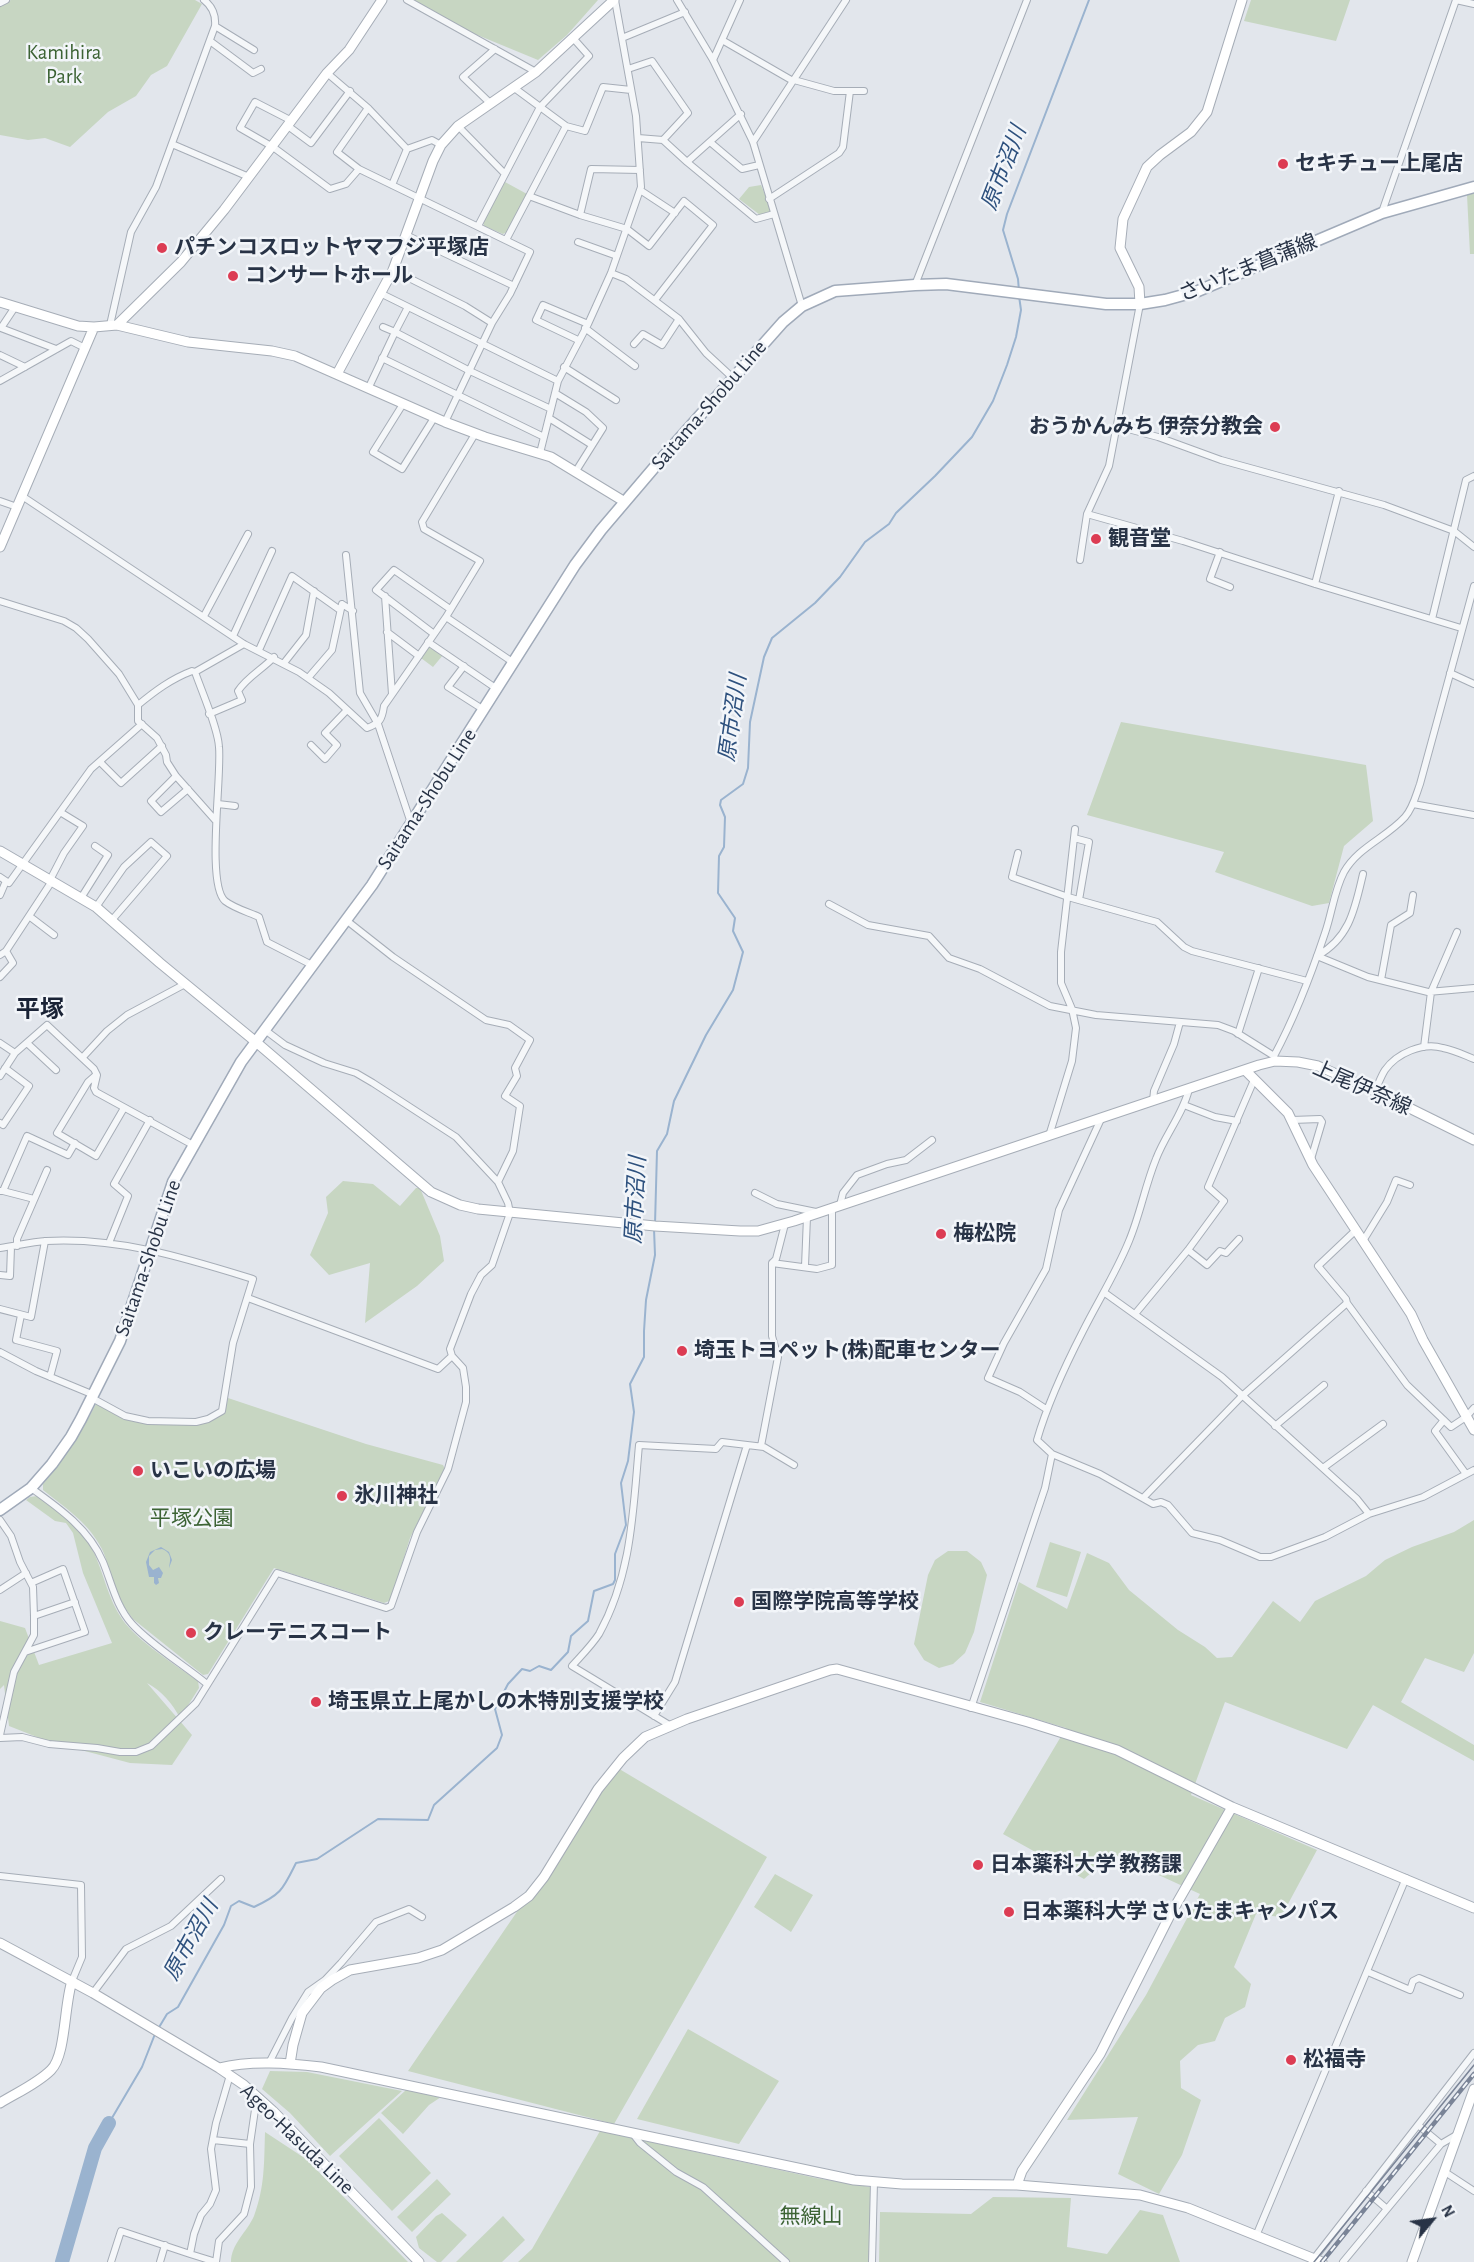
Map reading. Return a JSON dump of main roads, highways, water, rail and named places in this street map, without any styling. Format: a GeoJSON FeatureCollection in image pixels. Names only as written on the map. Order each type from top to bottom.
{"type":"FeatureCollection","features":[{"type":"Feature","properties":{"kind":"main road","name":"さいたま菖蒲線"},"geometry":{"type":"LineString","coordinates":[[1019,293],[1107,304],[1140,304],[1198,291],[1382,213],[1474,187]]}},
{"type":"Feature","properties":{"kind":"main road","name":"Saitama-Shobu Line"},"geometry":{"type":"LineString","coordinates":[[0,1510],[31,1488],[52,1464],[71,1437],[93,1397],[120,1341],[173,1182],[230,1079],[346,920],[411,824],[575,565],[625,502],[766,339],[802,306],[835,291],[915,285],[946,284],[1019,293]]}},
{"type":"Feature","properties":{"kind":"water"},"geometry":{"type":"Polygon","coordinates":[[[161,1547],[169,1552],[172,1560],[169,1568],[169,1555],[162,1549],[155,1550],[149,1556],[149,1565],[153,1570],[159,1567],[163,1573],[156,1585],[154,1577],[149,1577],[146,1562],[150,1552],[161,1547]]]}},
{"type":"Feature","properties":{"kind":"waterway","name":"原市沼川"},"geometry":{"type":"LineString","coordinates":[[1019,291],[1018,279],[1003,230],[1007,214],[1089,0]]}},
{"type":"Feature","properties":{"kind":"waterway","name":"原市沼川"},"geometry":{"type":"LineString","coordinates":[[655,1224],[657,1151],[667,1134],[674,1101],[706,1035],[733,990],[743,952],[733,931],[735,918],[718,893],[719,856],[724,847],[725,817],[720,805],[721,800],[743,784],[748,768],[750,722],[764,657],[772,638],[815,603],[840,577],[865,542],[889,524],[896,513],[972,437],[993,401],[1007,365],[1016,337],[1021,310],[1019,296]]}},
{"type":"Feature","properties":{"kind":"waterway","name":"原市沼川"},"geometry":{"type":"LineString","coordinates":[[158,2029],[167,2014],[178,2007],[224,1925],[231,1906],[239,1901],[254,1907],[271,1898],[281,1890],[296,1863],[317,1859],[378,1819],[428,1820],[434,1805],[497,1748],[502,1735],[495,1709],[508,1684],[522,1669],[530,1671],[539,1666],[551,1670],[568,1652],[571,1636],[588,1621],[594,1591],[613,1584],[615,1554],[626,1525],[621,1483],[628,1461],[634,1412],[630,1384],[644,1357],[646,1300],[655,1255],[654,1229]]}},
{"type":"Feature","properties":{"kind":"waterway","name":"原市沼川"},"geometry":{"type":"LineString","coordinates":[[109,2123],[142,2067],[155,2034]]}},
{"type":"Feature","properties":{"kind":"waterway","name":"原市沼川"},"geometry":{"type":"LineString","coordinates":[[62,2262],[95,2148],[109,2123]]}},
{"type":"Feature","properties":{"kind":"tram line"},"geometry":{"type":"LineString","coordinates":[[1314,2262],[1474,2065]]}},
{"type":"Feature","properties":{"kind":"railway"},"geometry":{"type":"LineString","coordinates":[[1322,2262],[1474,2074]]}},
{"type":"Feature","properties":{"kind":"place","name":"セキチュー上尾店"},"geometry":{"type":"Point","coordinates":[1283,164]}},
{"type":"Feature","properties":{"kind":"place","name":"パチンコスロットヤマフジ平塚店"},"geometry":{"type":"Point","coordinates":[162,248]}},
{"type":"Feature","properties":{"kind":"place","name":"コンサートホール"},"geometry":{"type":"Point","coordinates":[233,276]}},
{"type":"Feature","properties":{"kind":"place","name":"おうかんみち 伊奈分教会"},"geometry":{"type":"Point","coordinates":[1275,427]}},
{"type":"Feature","properties":{"kind":"place","name":"観音堂"},"geometry":{"type":"Point","coordinates":[1096,539]}},
{"type":"Feature","properties":{"kind":"place","name":"梅松院"},"geometry":{"type":"Point","coordinates":[941,1234]}},
{"type":"Feature","properties":{"kind":"place","name":"埼玉トヨペット(株)配車センター"},"geometry":{"type":"Point","coordinates":[682,1351]}},
{"type":"Feature","properties":{"kind":"place","name":"いこいの広場"},"geometry":{"type":"Point","coordinates":[138,1471]}},
{"type":"Feature","properties":{"kind":"place","name":"氷川神社"},"geometry":{"type":"Point","coordinates":[342,1496]}},
{"type":"Feature","properties":{"kind":"place","name":"国際学院高等学校"},"geometry":{"type":"Point","coordinates":[739,1602]}},
{"type":"Feature","properties":{"kind":"place","name":"クレーテニスコート"},"geometry":{"type":"Point","coordinates":[191,1633]}},
{"type":"Feature","properties":{"kind":"place","name":"埼玉県立上尾かしの木特別支援学校"},"geometry":{"type":"Point","coordinates":[316,1702]}},
{"type":"Feature","properties":{"kind":"place","name":"日本薬科大学 教務課"},"geometry":{"type":"Point","coordinates":[978,1865]}},
{"type":"Feature","properties":{"kind":"place","name":"日本薬科大学 さいたまキャンパス"},"geometry":{"type":"Point","coordinates":[1009,1912]}},
{"type":"Feature","properties":{"kind":"place","name":"松福寺"},"geometry":{"type":"Point","coordinates":[1291,2060]}},
{"type":"Feature","properties":{"kind":"district","name":"平塚"},"geometry":{"type":"Point","coordinates":[40,1010]}},
{"type":"Feature","properties":{"kind":"park label","name":"Kamihira Park"},"geometry":{"type":"Point","coordinates":[64,65]}},
{"type":"Feature","properties":{"kind":"park label","name":"平塚公園"},"geometry":{"type":"Point","coordinates":[192,1519]}},
{"type":"Feature","properties":{"kind":"park label","name":"無線山"},"geometry":{"type":"Point","coordinates":[811,2217]}}]}
